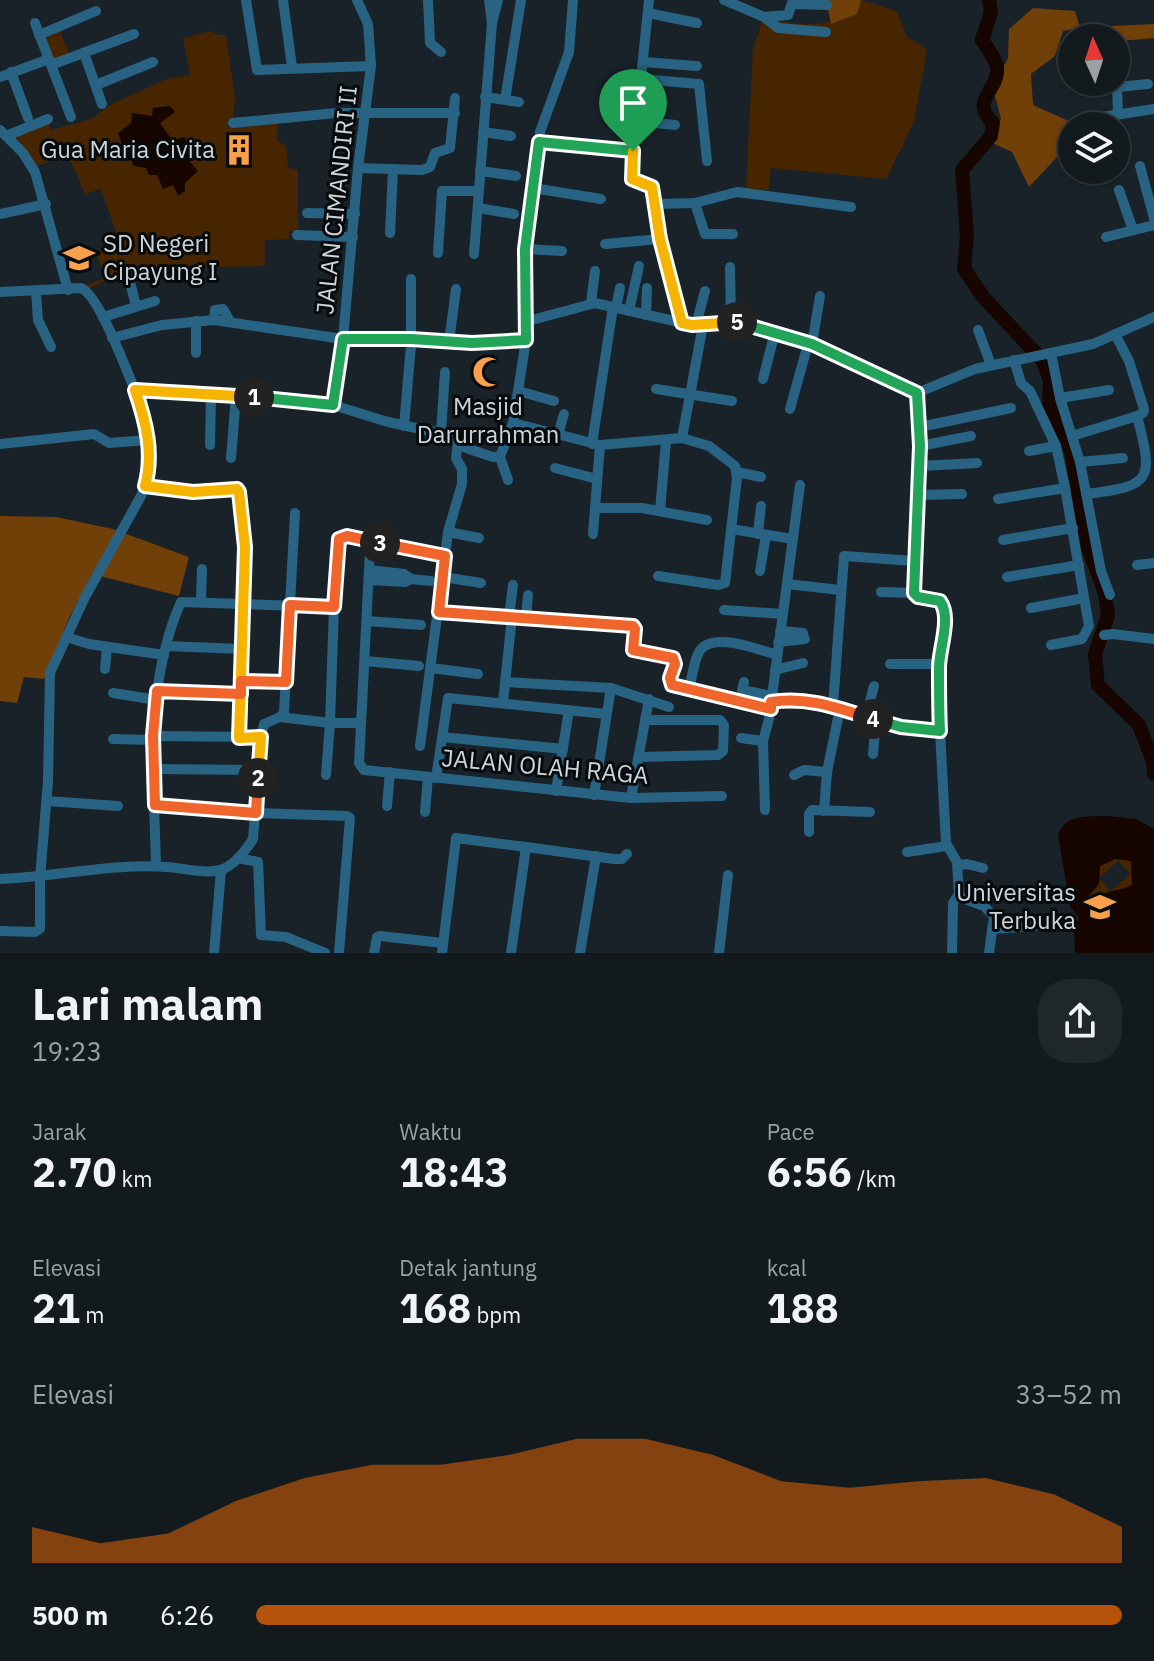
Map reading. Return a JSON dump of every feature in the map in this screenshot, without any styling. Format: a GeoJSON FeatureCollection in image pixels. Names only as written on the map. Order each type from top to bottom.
{"type":"FeatureCollection","features":[{"type":"Feature","properties":{"kind":"street"},"geometry":{"type":"LineString","coordinates":[[246,0],[256,68],[260,71],[292,67],[371,66]]}},
{"type":"Feature","properties":{"kind":"street"},"geometry":{"type":"LineString","coordinates":[[283,0],[292,67]]}},
{"type":"Feature","properties":{"kind":"street","name":"JALAN CIMANDIRI II"},"geometry":{"type":"LineString","coordinates":[[333,405],[343,339],[358,168],[371,66],[368,24],[357,0]]}},
{"type":"Feature","properties":{"kind":"street"},"geometry":{"type":"LineString","coordinates":[[428,0],[430,43],[441,52]]}},
{"type":"Feature","properties":{"kind":"street"},"geometry":{"type":"LineString","coordinates":[[489,0],[492,23]]}},
{"type":"Feature","properties":{"kind":"street"},"geometry":{"type":"LineString","coordinates":[[474,254],[485,97],[492,23],[498,0]]}},
{"type":"Feature","properties":{"kind":"street"},"geometry":{"type":"LineString","coordinates":[[506,94],[521,0]]}},
{"type":"Feature","properties":{"kind":"street"},"geometry":{"type":"LineString","coordinates":[[508,480],[500,457],[513,423],[526,340],[525,249],[539,142],[542,123],[569,52],[573,0]]}},
{"type":"Feature","properties":{"kind":"street"},"geometry":{"type":"LineString","coordinates":[[649,0],[632,179],[652,187],[660,239],[682,323]]}},
{"type":"Feature","properties":{"kind":"street"},"geometry":{"type":"LineString","coordinates":[[724,0],[764,17],[778,28],[826,32]]}},
{"type":"Feature","properties":{"kind":"street"},"geometry":{"type":"LineString","coordinates":[[764,17],[788,15],[793,2],[827,5]]}},
{"type":"Feature","properties":{"kind":"street"},"geometry":{"type":"LineString","coordinates":[[39,35],[96,11]]}},
{"type":"Feature","properties":{"kind":"street"},"geometry":{"type":"LineString","coordinates":[[648,13],[697,23]]}},
{"type":"Feature","properties":{"kind":"street"},"geometry":{"type":"LineString","coordinates":[[35,23],[71,117]]}},
{"type":"Feature","properties":{"kind":"street"},"geometry":{"type":"LineString","coordinates":[[0,77],[84,53],[134,34]]}},
{"type":"Feature","properties":{"kind":"street"},"geometry":{"type":"LineString","coordinates":[[84,53],[102,104]]}},
{"type":"Feature","properties":{"kind":"street"},"geometry":{"type":"LineString","coordinates":[[96,85],[153,62]]}},
{"type":"Feature","properties":{"kind":"street"},"geometry":{"type":"LineString","coordinates":[[643,62],[697,66]]}},
{"type":"Feature","properties":{"kind":"street"},"geometry":{"type":"LineString","coordinates":[[11,72],[28,118]]}},
{"type":"Feature","properties":{"kind":"street"},"geometry":{"type":"LineString","coordinates":[[641,79],[699,84],[707,161]]}},
{"type":"Feature","properties":{"kind":"street"},"geometry":{"type":"LineString","coordinates":[[1118,112],[1118,86],[1148,84]]}},
{"type":"Feature","properties":{"kind":"street"},"geometry":{"type":"LineString","coordinates":[[485,97],[519,102]]}},
{"type":"Feature","properties":{"kind":"street"},"geometry":{"type":"LineString","coordinates":[[358,168],[422,170],[430,167],[435,153],[449,150],[455,98]]}},
{"type":"Feature","properties":{"kind":"street"},"geometry":{"type":"LineString","coordinates":[[1127,112],[1154,109]]}},
{"type":"Feature","properties":{"kind":"street"},"geometry":{"type":"LineString","coordinates":[[233,123],[327,113],[455,113]]}},
{"type":"Feature","properties":{"kind":"street"},"geometry":{"type":"LineString","coordinates":[[48,119],[3,133],[29,161],[46,204],[68,290]]}},
{"type":"Feature","properties":{"kind":"street"},"geometry":{"type":"LineString","coordinates":[[636,121],[675,125]]}},
{"type":"Feature","properties":{"kind":"street"},"geometry":{"type":"LineString","coordinates":[[483,132],[511,136]]}},
{"type":"Feature","properties":{"kind":"street"},"geometry":{"type":"LineString","coordinates":[[539,142],[633,151]]}},
{"type":"Feature","properties":{"kind":"street"},"geometry":{"type":"LineString","coordinates":[[1140,166],[1154,218]]}},
{"type":"Feature","properties":{"kind":"street"},"geometry":{"type":"LineString","coordinates":[[390,233],[393,169]]}},
{"type":"Feature","properties":{"kind":"street"},"geometry":{"type":"LineString","coordinates":[[480,171],[516,176]]}},
{"type":"Feature","properties":{"kind":"street"},"geometry":{"type":"LineString","coordinates":[[533,188],[601,199]]}},
{"type":"Feature","properties":{"kind":"street"},"geometry":{"type":"LineString","coordinates":[[1119,190],[1133,230]]}},
{"type":"Feature","properties":{"kind":"street"},"geometry":{"type":"LineString","coordinates":[[438,253],[442,191],[479,191]]}},
{"type":"Feature","properties":{"kind":"street"},"geometry":{"type":"LineString","coordinates":[[656,204],[695,203],[737,192],[851,207]]}},
{"type":"Feature","properties":{"kind":"street"},"geometry":{"type":"LineString","coordinates":[[695,203],[705,234],[733,234]]}},
{"type":"Feature","properties":{"kind":"street"},"geometry":{"type":"LineString","coordinates":[[0,214],[46,204]]}},
{"type":"Feature","properties":{"kind":"street"},"geometry":{"type":"LineString","coordinates":[[478,208],[514,214]]}},
{"type":"Feature","properties":{"kind":"street"},"geometry":{"type":"LineString","coordinates":[[307,213],[355,214]]}},
{"type":"Feature","properties":{"kind":"street"},"geometry":{"type":"LineString","coordinates":[[1106,237],[1154,225]]}},
{"type":"Feature","properties":{"kind":"street"},"geometry":{"type":"LineString","coordinates":[[297,235],[353,237]]}},
{"type":"Feature","properties":{"kind":"street"},"geometry":{"type":"LineString","coordinates":[[605,244],[660,239]]}},
{"type":"Feature","properties":{"kind":"street"},"geometry":{"type":"LineString","coordinates":[[525,249],[562,251]]}},
{"type":"Feature","properties":{"kind":"street"},"geometry":{"type":"LineString","coordinates":[[629,311],[639,266]]}},
{"type":"Feature","properties":{"kind":"street"},"geometry":{"type":"LineString","coordinates":[[730,267],[731,321]]}},
{"type":"Feature","properties":{"kind":"street"},"geometry":{"type":"LineString","coordinates":[[591,303],[595,271]]}},
{"type":"Feature","properties":{"kind":"street"},"geometry":{"type":"LineString","coordinates":[[129,278],[136,306]]}},
{"type":"Feature","properties":{"kind":"street"},"geometry":{"type":"LineString","coordinates":[[404,426],[411,342],[411,279]]}},
{"type":"Feature","properties":{"kind":"street"},"geometry":{"type":"LineString","coordinates":[[0,292],[81,288],[89,291],[135,390],[148,440],[150,465],[145,486],[50,673],[40,929],[35,932],[0,931]]}},
{"type":"Feature","properties":{"kind":"street"},"geometry":{"type":"LineString","coordinates":[[593,534],[596,444],[614,307],[620,288]]}},
{"type":"Feature","properties":{"kind":"street"},"geometry":{"type":"LineString","coordinates":[[646,315],[647,288]]}},
{"type":"Feature","properties":{"kind":"street"},"geometry":{"type":"LineString","coordinates":[[449,342],[456,289]]}},
{"type":"Feature","properties":{"kind":"street"},"geometry":{"type":"LineString","coordinates":[[682,438],[705,291]]}},
{"type":"Feature","properties":{"kind":"street"},"geometry":{"type":"LineString","coordinates":[[36,292],[38,320],[51,347]]}},
{"type":"Feature","properties":{"kind":"street"},"geometry":{"type":"LineString","coordinates":[[790,409],[810,344],[820,296]]}},
{"type":"Feature","properties":{"kind":"street"},"geometry":{"type":"LineString","coordinates":[[103,317],[155,301]]}},
{"type":"Feature","properties":{"kind":"street"},"geometry":{"type":"LineString","coordinates":[[528,321],[591,303],[682,323],[699,325],[731,321],[810,344],[917,393],[991,365],[1093,344],[1154,317]]}},
{"type":"Feature","properties":{"kind":"street"},"geometry":{"type":"LineString","coordinates":[[112,338],[162,325],[214,320],[343,339],[411,342],[526,340]]}},
{"type":"Feature","properties":{"kind":"street"},"geometry":{"type":"LineString","coordinates":[[196,321],[196,353]]}},
{"type":"Feature","properties":{"kind":"street"},"geometry":{"type":"LineString","coordinates":[[978,330],[991,365]]}},
{"type":"Feature","properties":{"kind":"street"},"geometry":{"type":"LineString","coordinates":[[763,379],[775,332]]}},
{"type":"Feature","properties":{"kind":"street"},"geometry":{"type":"LineString","coordinates":[[1063,430],[1143,413],[1129,361],[1115,334]]}},
{"type":"Feature","properties":{"kind":"street"},"geometry":{"type":"LineString","coordinates":[[1048,353],[1060,398],[1063,430],[1056,446],[1089,626],[1082,639],[1051,645]]}},
{"type":"Feature","properties":{"kind":"street"},"geometry":{"type":"LineString","coordinates":[[1014,360],[1021,383],[1063,430],[1080,462],[1101,571],[1110,595]]}},
{"type":"Feature","properties":{"kind":"street"},"geometry":{"type":"LineString","coordinates":[[441,433],[445,372]]}},
{"type":"Feature","properties":{"kind":"street"},"geometry":{"type":"LineString","coordinates":[[656,389],[732,401]]}},
{"type":"Feature","properties":{"kind":"street"},"geometry":{"type":"LineString","coordinates":[[135,390],[333,405],[404,426],[449,435],[466,448],[500,457]]}},
{"type":"Feature","properties":{"kind":"street"},"geometry":{"type":"LineString","coordinates":[[1060,398],[1109,390]]}},
{"type":"Feature","properties":{"kind":"street"},"geometry":{"type":"LineString","coordinates":[[518,391],[554,401]]}},
{"type":"Feature","properties":{"kind":"street"},"geometry":{"type":"LineString","coordinates":[[914,593],[920,466],[917,393]]}},
{"type":"Feature","properties":{"kind":"street"},"geometry":{"type":"LineString","coordinates":[[210,445],[211,395]]}},
{"type":"Feature","properties":{"kind":"street"},"geometry":{"type":"LineString","coordinates":[[231,458],[236,396]]}},
{"type":"Feature","properties":{"kind":"street"},"geometry":{"type":"LineString","coordinates":[[920,427],[1011,408]]}},
{"type":"Feature","properties":{"kind":"street"},"geometry":{"type":"LineString","coordinates":[[558,435],[564,414]]}},
{"type":"Feature","properties":{"kind":"street"},"geometry":{"type":"LineString","coordinates":[[1086,494],[1141,483],[1145,476],[1146,446],[1137,416]]}},
{"type":"Feature","properties":{"kind":"street"},"geometry":{"type":"LineString","coordinates":[[513,423],[596,444],[682,438],[709,446],[735,466],[737,472],[725,583],[718,585],[658,576]]}},
{"type":"Feature","properties":{"kind":"street"},"geometry":{"type":"LineString","coordinates":[[0,444],[94,434],[109,443],[148,440]]}},
{"type":"Feature","properties":{"kind":"street"},"geometry":{"type":"LineString","coordinates":[[920,446],[971,436]]}},
{"type":"Feature","properties":{"kind":"street"},"geometry":{"type":"LineString","coordinates":[[660,511],[666,441]]}},
{"type":"Feature","properties":{"kind":"street"},"geometry":{"type":"LineString","coordinates":[[420,746],[448,532],[462,484],[462,469],[456,458],[458,442]]}},
{"type":"Feature","properties":{"kind":"street"},"geometry":{"type":"LineString","coordinates":[[1029,451],[1056,446]]}},
{"type":"Feature","properties":{"kind":"street"},"geometry":{"type":"LineString","coordinates":[[1080,462],[1123,458]]}},
{"type":"Feature","properties":{"kind":"street"},"geometry":{"type":"LineString","coordinates":[[920,466],[977,463]]}},
{"type":"Feature","properties":{"kind":"street"},"geometry":{"type":"LineString","coordinates":[[555,468],[597,479]]}},
{"type":"Feature","properties":{"kind":"street"},"geometry":{"type":"LineString","coordinates":[[737,472],[761,477]]}},
{"type":"Feature","properties":{"kind":"street"},"geometry":{"type":"LineString","coordinates":[[765,810],[763,741],[800,485]]}},
{"type":"Feature","properties":{"kind":"street"},"geometry":{"type":"LineString","coordinates":[[145,486],[193,492],[226,489],[237,489],[239,492],[245,540],[239,738]]}},
{"type":"Feature","properties":{"kind":"street"},"geometry":{"type":"LineString","coordinates":[[998,499],[1065,488]]}},
{"type":"Feature","properties":{"kind":"street"},"geometry":{"type":"LineString","coordinates":[[918,495],[962,494]]}},
{"type":"Feature","properties":{"kind":"street"},"geometry":{"type":"LineString","coordinates":[[760,571],[761,506]]}},
{"type":"Feature","properties":{"kind":"street"},"geometry":{"type":"LineString","coordinates":[[595,508],[634,507],[707,520]]}},
{"type":"Feature","properties":{"kind":"street"},"geometry":{"type":"LineString","coordinates":[[0,879],[156,866],[221,870],[238,858],[253,839],[264,724],[284,712],[295,513]]}},
{"type":"Feature","properties":{"kind":"street"},"geometry":{"type":"LineString","coordinates":[[1003,540],[1073,528]]}},
{"type":"Feature","properties":{"kind":"street"},"geometry":{"type":"LineString","coordinates":[[731,529],[793,539]]}},
{"type":"Feature","properties":{"kind":"street"},"geometry":{"type":"LineString","coordinates":[[448,532],[479,538]]}},
{"type":"Feature","properties":{"kind":"street"},"geometry":{"type":"LineString","coordinates":[[326,775],[339,539],[347,536],[445,556]]}},
{"type":"Feature","properties":{"kind":"street"},"geometry":{"type":"LineString","coordinates":[[280,717],[361,723],[370,550]]}},
{"type":"Feature","properties":{"kind":"street"},"geometry":{"type":"LineString","coordinates":[[824,811],[837,707],[843,559],[846,555],[914,561]]}},
{"type":"Feature","properties":{"kind":"street"},"geometry":{"type":"LineString","coordinates":[[1137,565],[1154,563]]}},
{"type":"Feature","properties":{"kind":"street"},"geometry":{"type":"LineString","coordinates":[[1007,577],[1079,565]]}},
{"type":"Feature","properties":{"kind":"street"},"geometry":{"type":"LineString","coordinates":[[201,601],[202,569]]}},
{"type":"Feature","properties":{"kind":"street"},"geometry":{"type":"LineString","coordinates":[[369,575],[404,574],[411,579],[431,581]]}},
{"type":"Feature","properties":{"kind":"street"},"geometry":{"type":"LineString","coordinates":[[443,577],[481,583]]}},
{"type":"Feature","properties":{"kind":"street"},"geometry":{"type":"LineString","coordinates":[[787,584],[840,590]]}},
{"type":"Feature","properties":{"kind":"street"},"geometry":{"type":"LineString","coordinates":[[503,702],[513,585]]}},
{"type":"Feature","properties":{"kind":"street"},"geometry":{"type":"LineString","coordinates":[[881,592],[914,593],[918,597],[940,601],[943,605],[944,631],[939,664],[940,731],[947,846],[958,865],[961,898],[988,909],[994,917],[989,953]]}},
{"type":"Feature","properties":{"kind":"street"},"geometry":{"type":"LineString","coordinates":[[526,618],[528,595]]}},
{"type":"Feature","properties":{"kind":"street"},"geometry":{"type":"LineString","coordinates":[[1031,608],[1084,598]]}},
{"type":"Feature","properties":{"kind":"street"},"geometry":{"type":"LineString","coordinates":[[156,866],[153,738],[165,650],[181,602],[334,607]]}},
{"type":"Feature","properties":{"kind":"street"},"geometry":{"type":"LineString","coordinates":[[724,610],[783,614]]}},
{"type":"Feature","properties":{"kind":"street"},"geometry":{"type":"LineString","coordinates":[[439,612],[510,622],[526,618],[633,626],[633,650],[673,658],[675,664],[670,681],[689,690],[771,702],[791,699],[837,707],[910,728],[940,731]]}},
{"type":"Feature","properties":{"kind":"street"},"geometry":{"type":"LineString","coordinates":[[367,621],[421,625]]}},
{"type":"Feature","properties":{"kind":"street"},"geometry":{"type":"LineString","coordinates":[[1104,635],[1154,639]]}},
{"type":"Feature","properties":{"kind":"street"},"geometry":{"type":"LineString","coordinates":[[779,637],[804,636]]}},
{"type":"Feature","properties":{"kind":"street"},"geometry":{"type":"LineString","coordinates":[[66,637],[107,647],[242,649]]}},
{"type":"Feature","properties":{"kind":"street"},"geometry":{"type":"LineString","coordinates":[[689,690],[699,653],[706,645],[731,642],[777,655]]}},
{"type":"Feature","properties":{"kind":"street"},"geometry":{"type":"LineString","coordinates":[[105,669],[107,647]]}},
{"type":"Feature","properties":{"kind":"street"},"geometry":{"type":"LineString","coordinates":[[365,661],[419,666]]}},
{"type":"Feature","properties":{"kind":"street"},"geometry":{"type":"LineString","coordinates":[[775,670],[803,663]]}},
{"type":"Feature","properties":{"kind":"street"},"geometry":{"type":"LineString","coordinates":[[890,664],[939,664]]}},
{"type":"Feature","properties":{"kind":"street"},"geometry":{"type":"LineString","coordinates":[[431,668],[478,674]]}},
{"type":"Feature","properties":{"kind":"street"},"geometry":{"type":"LineString","coordinates":[[241,681],[286,682]]}},
{"type":"Feature","properties":{"kind":"street"},"geometry":{"type":"LineString","coordinates":[[505,682],[611,688],[669,707]]}},
{"type":"Feature","properties":{"kind":"street"},"geometry":{"type":"LineString","coordinates":[[744,682],[742,690],[771,702]]}},
{"type":"Feature","properties":{"kind":"street"},"geometry":{"type":"LineString","coordinates":[[873,754],[871,718],[874,686]]}},
{"type":"Feature","properties":{"kind":"street"},"geometry":{"type":"LineString","coordinates":[[594,795],[611,688]]}},
{"type":"Feature","properties":{"kind":"street"},"geometry":{"type":"LineString","coordinates":[[113,693],[157,696],[241,694]]}},
{"type":"Feature","properties":{"kind":"street"},"geometry":{"type":"LineString","coordinates":[[425,812],[448,698],[606,714]]}},
{"type":"Feature","properties":{"kind":"street"},"geometry":{"type":"LineString","coordinates":[[631,798],[649,699]]}},
{"type":"Feature","properties":{"kind":"street"},"geometry":{"type":"LineString","coordinates":[[556,791],[569,710]]}},
{"type":"Feature","properties":{"kind":"street"},"geometry":{"type":"LineString","coordinates":[[639,757],[718,755],[723,751],[724,725],[720,720],[645,720]]}},
{"type":"Feature","properties":{"kind":"street","name":"JALAN OLAH RAGA"},"geometry":{"type":"LineString","coordinates":[[361,723],[359,763],[364,770],[631,798],[722,796]]}},
{"type":"Feature","properties":{"kind":"street"},"geometry":{"type":"LineString","coordinates":[[113,739],[261,737]]}},
{"type":"Feature","properties":{"kind":"street"},"geometry":{"type":"LineString","coordinates":[[442,737],[563,749]]}},
{"type":"Feature","properties":{"kind":"street"},"geometry":{"type":"LineString","coordinates":[[741,738],[763,741]]}},
{"type":"Feature","properties":{"kind":"street"},"geometry":{"type":"LineString","coordinates":[[154,769],[258,770]]}},
{"type":"Feature","properties":{"kind":"street"},"geometry":{"type":"LineString","coordinates":[[794,775],[804,770],[827,772]]}},
{"type":"Feature","properties":{"kind":"street"},"geometry":{"type":"LineString","coordinates":[[387,806],[390,772]]}},
{"type":"Feature","properties":{"kind":"street"},"geometry":{"type":"LineString","coordinates":[[47,801],[118,806]]}},
{"type":"Feature","properties":{"kind":"street"},"geometry":{"type":"LineString","coordinates":[[155,805],[350,818],[339,953]]}},
{"type":"Feature","properties":{"kind":"street"},"geometry":{"type":"LineString","coordinates":[[809,832],[809,812],[870,812]]}},
{"type":"Feature","properties":{"kind":"street"},"geometry":{"type":"LineString","coordinates":[[374,953],[377,937],[380,936],[442,948],[456,838],[620,860],[627,854]]}},
{"type":"Feature","properties":{"kind":"street"},"geometry":{"type":"LineString","coordinates":[[907,852],[947,846]]}},
{"type":"Feature","properties":{"kind":"street"},"geometry":{"type":"LineString","coordinates":[[511,953],[526,847]]}},
{"type":"Feature","properties":{"kind":"street"},"geometry":{"type":"LineString","coordinates":[[580,953],[596,856]]}},
{"type":"Feature","properties":{"kind":"street"},"geometry":{"type":"LineString","coordinates":[[238,858],[258,862],[261,935],[286,937],[325,953]]}},
{"type":"Feature","properties":{"kind":"street"},"geometry":{"type":"LineString","coordinates":[[958,865],[983,868]]}},
{"type":"Feature","properties":{"kind":"street"},"geometry":{"type":"LineString","coordinates":[[214,953],[221,870]]}},
{"type":"Feature","properties":{"kind":"street"},"geometry":{"type":"LineString","coordinates":[[719,953],[728,875]]}},
{"type":"Feature","properties":{"kind":"street"},"geometry":{"type":"LineString","coordinates":[[952,953],[953,903],[959,894]]}},
{"type":"Feature","properties":{"kind":"street"},"geometry":{"type":"LineString","coordinates":[[992,929],[1035,926]]}},
{"type":"Feature","properties":{"kind":"shaded area"},"geometry":{"type":"Polygon","coordinates":[[[826,0],[861,0],[857,14],[831,24],[826,0]]]}},
{"type":"Feature","properties":{"kind":"shaded area"},"geometry":{"type":"Polygon","coordinates":[[[861,0],[897,11],[907,37],[927,49],[914,122],[886,179],[771,168],[769,190],[746,189],[753,48],[764,17],[789,23],[821,23],[856,14],[861,0]]]}},
{"type":"Feature","properties":{"kind":"shaded area"},"geometry":{"type":"Polygon","coordinates":[[[1033,8],[1075,11],[1079,24],[1058,24],[1055,56],[1031,74],[1033,105],[1058,116],[1058,157],[1029,187],[1012,152],[988,141],[1001,119],[993,88],[1008,58],[1009,29],[1033,8]]]}},
{"type":"Feature","properties":{"kind":"shaded area"},"geometry":{"type":"Polygon","coordinates":[[[1154,24],[1154,38],[1130,40],[1130,25],[1154,24]]]}},
{"type":"Feature","properties":{"kind":"shaded area"},"geometry":{"type":"Polygon","coordinates":[[[60,31],[69,53],[54,60],[45,38],[60,31]]]}},
{"type":"Feature","properties":{"kind":"shaded area"},"geometry":{"type":"Polygon","coordinates":[[[212,31],[217,35],[226,35],[235,98],[233,120],[228,120],[228,127],[277,123],[278,141],[286,146],[288,168],[298,170],[298,230],[289,232],[289,239],[265,240],[265,266],[164,268],[121,274],[87,289],[81,287],[105,278],[96,253],[120,244],[101,189],[85,194],[68,155],[35,167],[9,134],[47,120],[51,130],[91,119],[112,104],[167,79],[190,75],[183,38],[212,31]]]}},
{"type":"Feature","properties":{"kind":"shaded area"},"geometry":{"type":"Polygon","coordinates":[[[170,106],[175,112],[160,123],[173,141],[184,137],[192,147],[184,155],[198,171],[185,183],[185,191],[178,196],[173,185],[163,189],[157,175],[149,175],[146,168],[134,166],[131,160],[128,161],[118,133],[131,123],[132,113],[152,116],[153,108],[170,106]]]}},
{"type":"Feature","properties":{"kind":"shaded area"},"geometry":{"type":"Polygon","coordinates":[[[0,516],[56,517],[113,529],[189,557],[179,596],[92,574],[69,618],[44,679],[24,677],[17,703],[0,701],[0,516]]]}},
{"type":"Feature","properties":{"kind":"shaded area"},"geometry":{"type":"Polygon","coordinates":[[[1109,816],[1136,819],[1154,829],[1154,953],[1075,953],[1074,929],[1079,918],[1070,906],[1058,835],[1061,828],[1072,820],[1109,816]],[[1115,859],[1100,866],[1099,884],[1084,901],[1086,907],[1104,894],[1132,885],[1131,861],[1115,859]]]}},
{"type":"Feature","properties":{"kind":"shaded area"},"geometry":{"type":"Polygon","coordinates":[[[1115,859],[1131,860],[1132,885],[1104,894],[1086,907],[1084,901],[1099,884],[1099,878],[1100,866],[1115,859]],[[1118,861],[1099,878],[1111,891],[1130,874],[1118,861]]]}},
{"type":"Feature","properties":{"kind":"waterway"},"geometry":{"type":"LineString","coordinates":[[989,0],[991,12],[982,40],[997,69],[984,108],[993,123],[991,136],[962,170],[967,235],[964,269],[984,298],[1043,361],[1050,380],[1049,407],[1071,451],[1088,547],[1105,593],[1108,615],[1095,654],[1098,685],[1139,725],[1153,761],[1154,774]]}},
{"type":"Feature","properties":{"kind":"place","name":"Gua Maria Civita"},"geometry":{"type":"Point","coordinates":[239,150]}},
{"type":"Feature","properties":{"kind":"place","name":"SD Negeri Cipayung I"},"geometry":{"type":"Point","coordinates":[79,258]}},
{"type":"Feature","properties":{"kind":"place","name":"Masjid Darurrahman"},"geometry":{"type":"Point","coordinates":[488,372]}},
{"type":"Feature","properties":{"kind":"place","name":"Universitas Terbuka"},"geometry":{"type":"Point","coordinates":[1100,907]}},
{"type":"Feature","properties":{"kind":"route"},"geometry":{"type":"LineString","coordinates":[[633,151],[539,142],[525,249],[526,340],[472,343],[343,339],[333,405],[135,390],[147,430],[150,465],[145,486],[193,492],[226,489],[237,489],[239,492],[245,547],[243,602],[241,681],[241,694],[239,738],[261,737],[256,813],[155,805],[153,736],[157,691],[241,694],[241,681],[286,682],[290,605],[334,607],[337,546],[339,539],[347,536],[445,556],[439,612],[633,626],[633,650],[675,661],[670,678],[672,685],[771,709],[771,702],[810,700],[901,727],[940,731],[939,664],[944,631],[943,605],[940,601],[918,597],[914,593],[920,446],[917,393],[812,344],[775,332],[731,321],[703,325],[682,323],[660,239],[652,187],[632,179],[633,151]]}}]}
